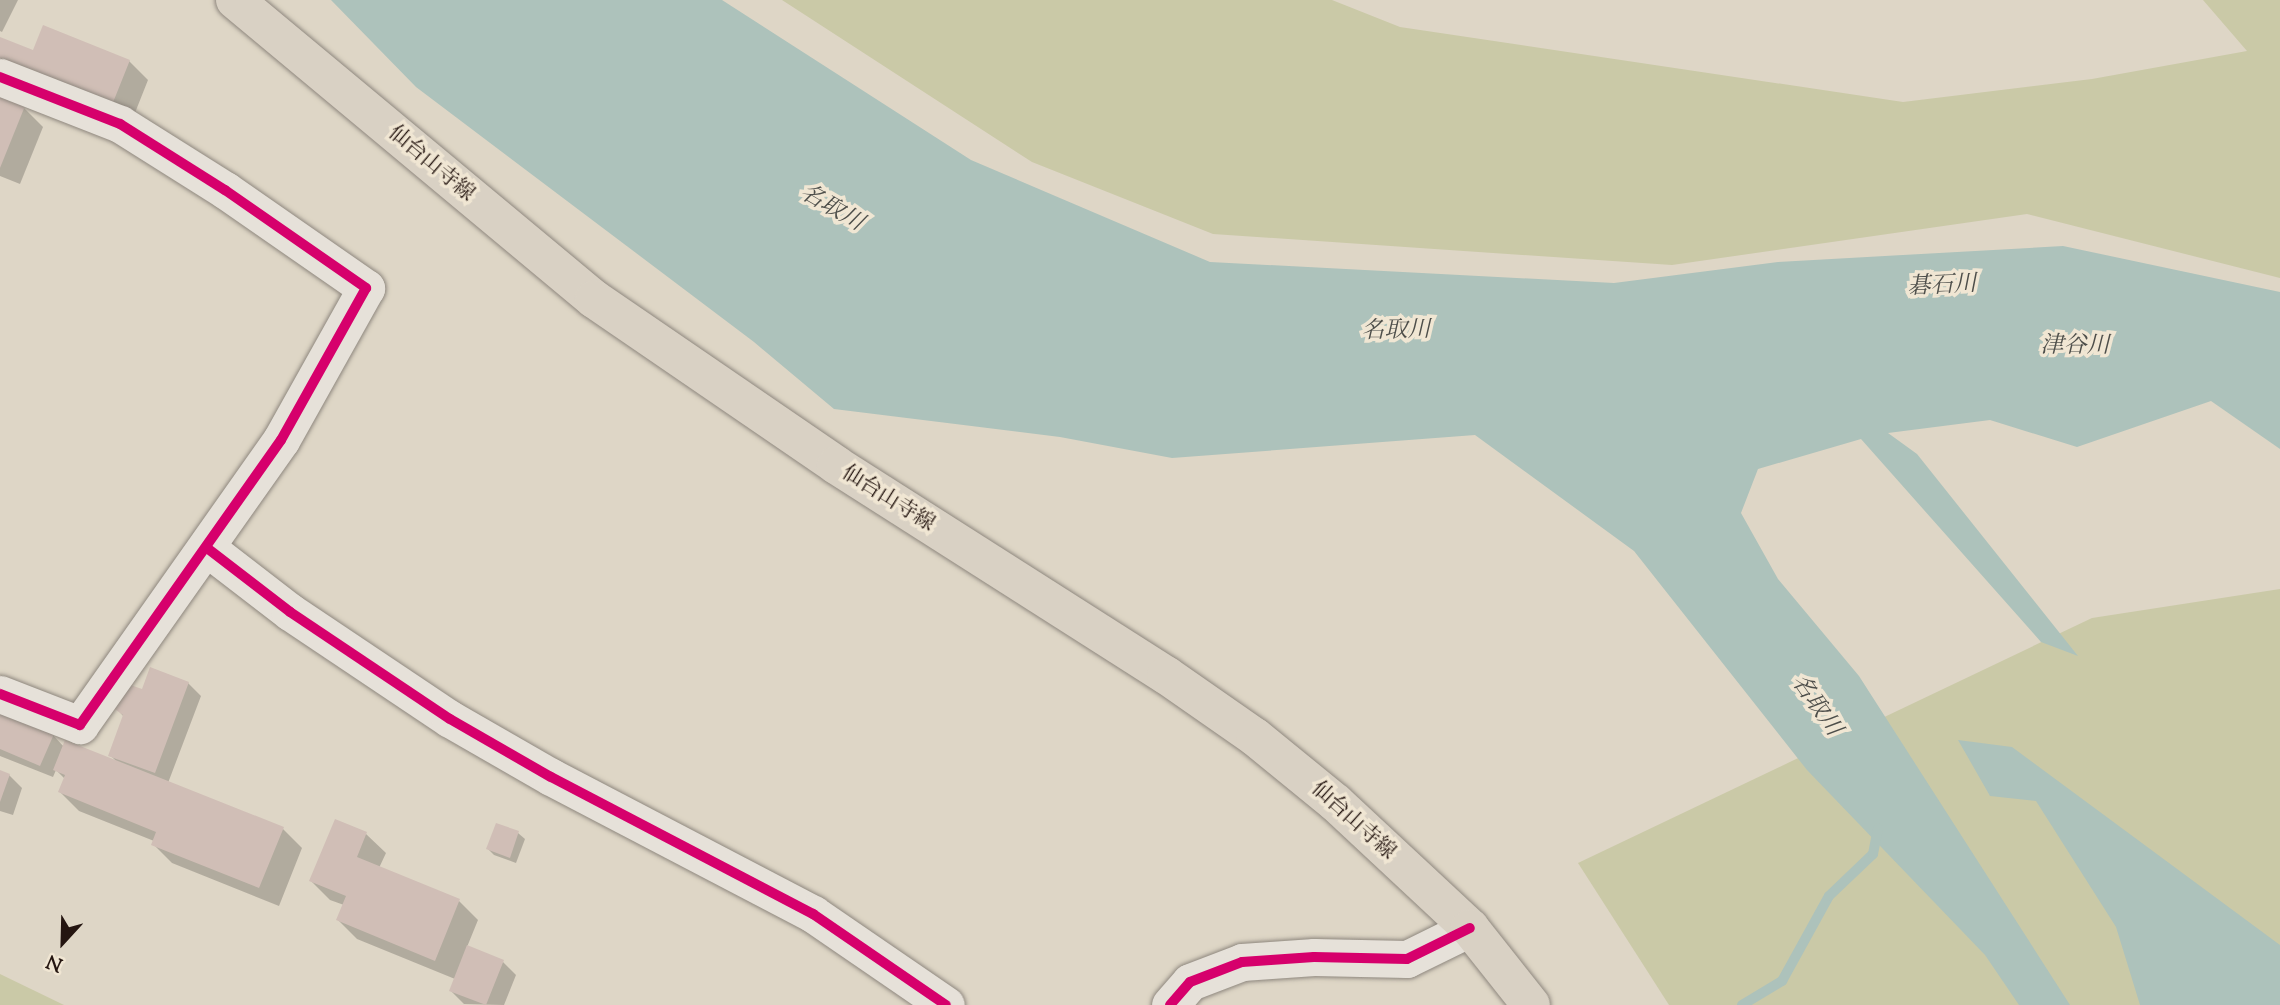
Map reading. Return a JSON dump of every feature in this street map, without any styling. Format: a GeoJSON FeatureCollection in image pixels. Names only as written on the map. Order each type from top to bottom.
{"type":"FeatureCollection","features":[{"type":"Feature","properties":{"kind":"main road","name":"仙台山寺線"},"geometry":{"type":"LineString","coordinates":[[235,0],[594,299],[836,465],[1166,675],[1255,737],[1336,803],[1470,928],[1531,1005]]}},
{"type":"Feature","properties":{"kind":"street"},"geometry":{"type":"LineString","coordinates":[[0,77],[120,124],[225,190],[366,288],[281,440],[80,725],[0,694]]}},
{"type":"Feature","properties":{"kind":"street"},"geometry":{"type":"LineString","coordinates":[[207,548],[290,612],[450,719],[551,777],[813,914],[946,1005]]}},
{"type":"Feature","properties":{"kind":"street"},"geometry":{"type":"LineString","coordinates":[[1170,1005],[1190,982],[1242,962],[1314,957],[1407,959],[1470,928]]}},
{"type":"Feature","properties":{"kind":"green space"},"geometry":{"type":"Polygon","coordinates":[[[782,0],[1332,0],[1400,27],[1903,102],[2092,79],[2247,51],[2203,0],[2280,0],[2280,278],[2027,214],[1672,265],[1213,234],[1032,162],[782,0]]]}},
{"type":"Feature","properties":{"kind":"green space"},"geometry":{"type":"Polygon","coordinates":[[[2280,589],[2280,1005],[1669,1005],[1578,863],[2092,618],[2280,589]]]}},
{"type":"Feature","properties":{"kind":"green space"},"geometry":{"type":"Polygon","coordinates":[[[0,974],[64,1005],[0,1005],[0,974]]]}},
{"type":"Feature","properties":{"kind":"water"},"geometry":{"type":"Polygon","coordinates":[[[331,0],[722,0],[971,160],[1210,262],[1614,283],[1778,262],[2063,246],[2280,292],[2280,449],[2211,401],[2077,447],[1990,420],[1888,433],[1917,454],[2078,656],[2041,642],[1861,439],[1758,469],[1741,513],[1778,579],[1859,676],[2070,1005],[2019,1005],[1985,955],[1807,770],[1634,551],[1475,435],[1172,458],[1060,437],[834,409],[754,342],[416,87],[331,0]]]}},
{"type":"Feature","properties":{"kind":"water"},"geometry":{"type":"Polygon","coordinates":[[[1958,740],[2012,747],[2280,945],[2280,1005],[2140,1005],[2116,927],[2036,801],[1990,796],[1958,740]]]}},
{"type":"Feature","properties":{"kind":"building"},"geometry":{"type":"Polygon","coordinates":[[[43,25],[130,60],[110,110],[0,66],[0,37],[33,50],[43,25]]]}},
{"type":"Feature","properties":{"kind":"building"},"geometry":{"type":"Polygon","coordinates":[[[0,97],[25,106],[0,168],[0,97]]]}},
{"type":"Feature","properties":{"kind":"building"},"geometry":{"type":"Polygon","coordinates":[[[150,667],[189,682],[155,773],[108,756],[123,715],[112,707],[122,682],[142,689],[150,667]]]}},
{"type":"Feature","properties":{"kind":"building"},"geometry":{"type":"Polygon","coordinates":[[[0,712],[54,734],[40,766],[0,749],[0,712]]]}},
{"type":"Feature","properties":{"kind":"building"},"geometry":{"type":"Polygon","coordinates":[[[65,740],[284,827],[259,888],[151,845],[156,832],[58,792],[65,775],[53,770],[65,740]]]}},
{"type":"Feature","properties":{"kind":"building"},"geometry":{"type":"Polygon","coordinates":[[[0,770],[10,774],[0,802],[0,770]]]}},
{"type":"Feature","properties":{"kind":"building"},"geometry":{"type":"Polygon","coordinates":[[[335,819],[367,832],[357,857],[460,899],[435,961],[336,920],[346,896],[309,881],[335,819]]]}},
{"type":"Feature","properties":{"kind":"building"},"geometry":{"type":"Polygon","coordinates":[[[496,823],[519,831],[510,858],[486,849],[496,823]]]}},
{"type":"Feature","properties":{"kind":"building"},"geometry":{"type":"Polygon","coordinates":[[[467,945],[504,960],[486,1005],[449,991],[467,945]]]}},
{"type":"Feature","properties":{"kind":"waterway"},"geometry":{"type":"LineString","coordinates":[[1742,1005],[1782,981],[1829,896],[1873,854],[1878,828]]}},
{"type":"Feature","properties":{"kind":"cycle path"},"geometry":{"type":"LineString","coordinates":[[0,77],[120,124],[225,190],[366,288],[281,440],[80,725],[0,694]]}},
{"type":"Feature","properties":{"kind":"cycle path"},"geometry":{"type":"LineString","coordinates":[[207,548],[290,612],[450,719],[551,777],[813,914],[946,1005]]}},
{"type":"Feature","properties":{"kind":"cycle path"},"geometry":{"type":"LineString","coordinates":[[1170,1005],[1190,982],[1242,962],[1314,957],[1407,959],[1470,928]]}},
{"type":"Feature","properties":{"kind":"water label","name":"名取川"},"geometry":{"type":"Point","coordinates":[831,209]}},
{"type":"Feature","properties":{"kind":"water label","name":"碁石川"},"geometry":{"type":"Point","coordinates":[1942,287]}},
{"type":"Feature","properties":{"kind":"water label","name":"名取川"},"geometry":{"type":"Point","coordinates":[1396,332]}},
{"type":"Feature","properties":{"kind":"water label","name":"津谷川"},"geometry":{"type":"Point","coordinates":[2075,347]}},
{"type":"Feature","properties":{"kind":"water label","name":"名取川"},"geometry":{"type":"Point","coordinates":[1815,706]}}]}
